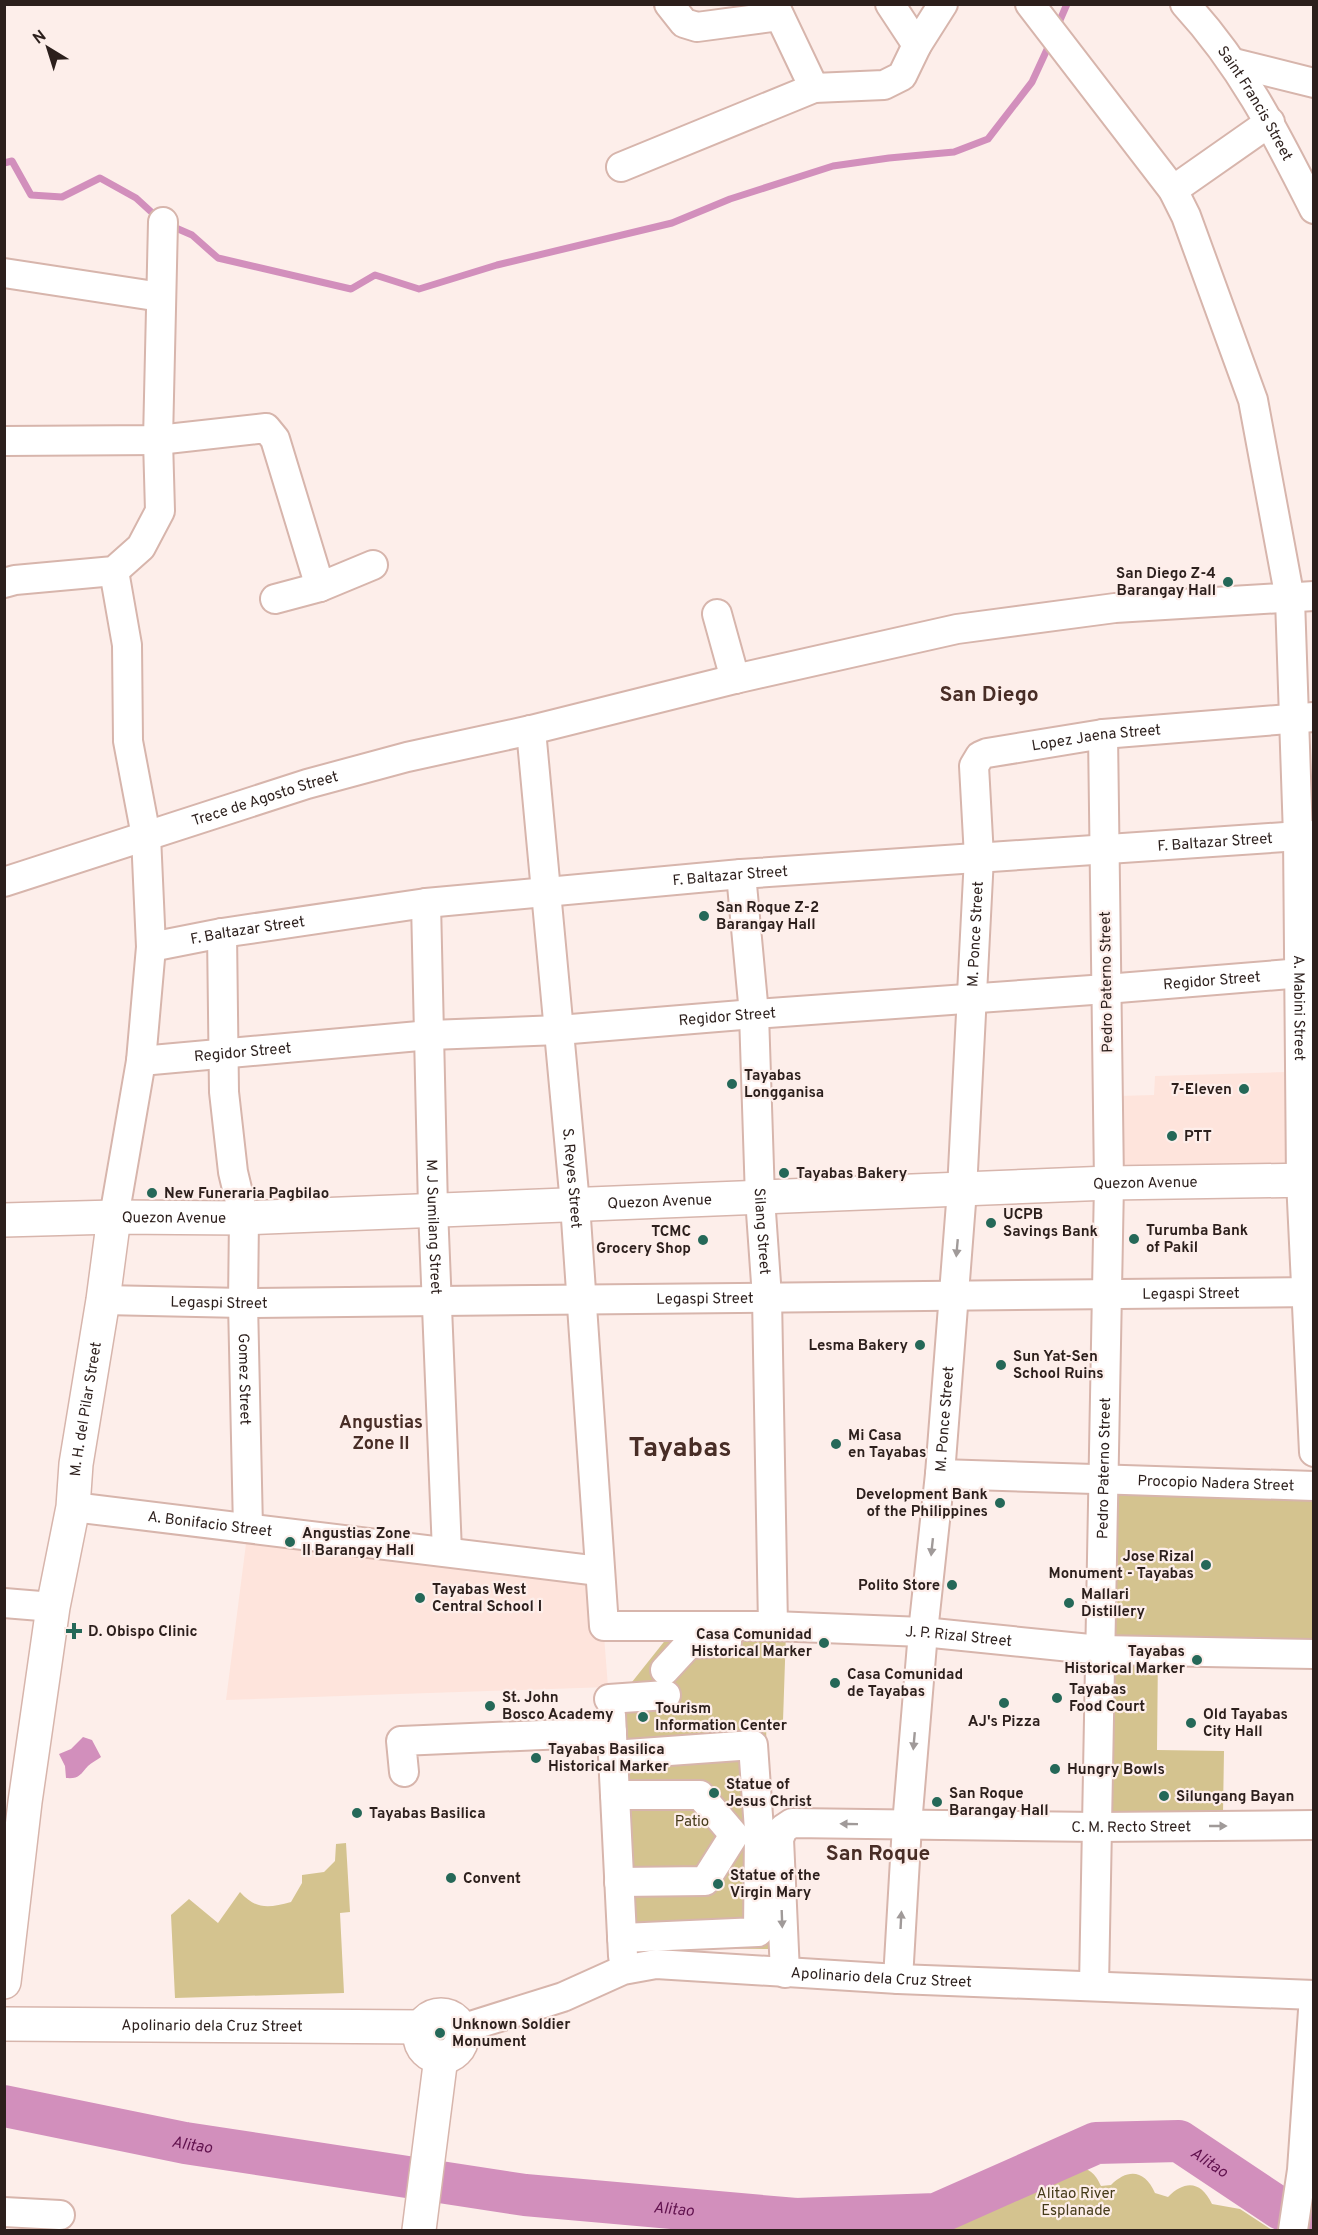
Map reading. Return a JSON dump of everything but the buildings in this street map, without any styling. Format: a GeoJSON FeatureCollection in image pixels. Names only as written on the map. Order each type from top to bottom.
{"type":"FeatureCollection","features":[{"type":"Feature","properties":{"kind":"main road","name":"Quezon Avenue"},"geometry":{"type":"LineString","coordinates":[[4,1220],[114,1217],[244,1218],[1109,1183],[1307,1180]]}},
{"type":"Feature","properties":{"kind":"main road","name":"M. H. del Pilar Street"},"geometry":{"type":"LineString","coordinates":[[4,1982],[25,1802],[53,1607],[73,1507],[76,1464],[114,1217]]}},
{"type":"Feature","properties":{"kind":"main road"},"geometry":{"type":"LineString","coordinates":[[437,2015],[447,2015],[461,2028],[462,2038],[458,2048],[450,2054],[441,2057],[430,2054],[423,2047],[420,2037],[422,2026],[428,2019],[437,2015]]}},
{"type":"Feature","properties":{"kind":"main road","name":"Apolinario dela Cruz Street"},"geometry":{"type":"LineString","coordinates":[[4,2025],[422,2026]]}},
{"type":"Feature","properties":{"kind":"main road"},"geometry":{"type":"LineString","coordinates":[[418,2230],[441,2057]]}},
{"type":"Feature","properties":{"kind":"street"},"geometry":{"type":"LineString","coordinates":[[669,4],[684,23],[697,27],[777,10],[814,88]]}},
{"type":"Feature","properties":{"kind":"street"},"geometry":{"type":"LineString","coordinates":[[890,4],[917,45]]}},
{"type":"Feature","properties":{"kind":"street"},"geometry":{"type":"LineString","coordinates":[[621,167],[814,88],[884,85],[902,76],[917,45],[943,4]]}},
{"type":"Feature","properties":{"kind":"street","name":"A. Mabini Street"},"geometry":{"type":"LineString","coordinates":[[1030,4],[1173,190],[1186,216],[1253,400],[1302,597],[1306,835],[1307,1180],[1314,1452]]}},
{"type":"Feature","properties":{"kind":"street","name":"Saint Francis Street"},"geometry":{"type":"LineString","coordinates":[[1185,4],[1234,63],[1270,122],[1310,196]]}},
{"type":"Feature","properties":{"kind":"street"},"geometry":{"type":"LineString","coordinates":[[1234,63],[1314,82]]}},
{"type":"Feature","properties":{"kind":"street"},"geometry":{"type":"LineString","coordinates":[[1173,190],[1270,122]]}},
{"type":"Feature","properties":{"kind":"street"},"geometry":{"type":"LineString","coordinates":[[4,583],[114,571],[141,547],[160,511],[158,440],[163,222]]}},
{"type":"Feature","properties":{"kind":"street"},"geometry":{"type":"LineString","coordinates":[[4,273],[161,297]]}},
{"type":"Feature","properties":{"kind":"street"},"geometry":{"type":"LineString","coordinates":[[4,441],[158,440],[266,428],[275,440],[320,587]]}},
{"type":"Feature","properties":{"kind":"street"},"geometry":{"type":"LineString","coordinates":[[275,599],[320,587],[373,565]]}},
{"type":"Feature","properties":{"kind":"street","name":"M. H. del Pilar Street"},"geometry":{"type":"LineString","coordinates":[[114,571],[127,645],[128,741],[146,836],[151,947],[141,1061],[114,1217]]}},
{"type":"Feature","properties":{"kind":"street","name":"Trece de Agosto Street"},"geometry":{"type":"LineString","coordinates":[[4,882],[307,784],[407,757],[531,730],[735,679],[957,629],[1115,608],[1302,597]]}},
{"type":"Feature","properties":{"kind":"street"},"geometry":{"type":"LineString","coordinates":[[717,614],[735,679]]}},
{"type":"Feature","properties":{"kind":"street","name":"Lopez Jaena Street"},"geometry":{"type":"LineString","coordinates":[[979,856],[974,766],[980,756],[987,753],[1103,734],[1304,718]]}},
{"type":"Feature","properties":{"kind":"street","name":"S. Reyes Street"},"geometry":{"type":"LineString","coordinates":[[531,730],[575,1204],[604,1626]]}},
{"type":"Feature","properties":{"kind":"street","name":"Pedro Paterno Street"},"geometry":{"type":"LineString","coordinates":[[1094,1986],[1109,1183],[1103,734]]}},
{"type":"Feature","properties":{"kind":"street","name":"F. Baltazar Street"},"geometry":{"type":"LineString","coordinates":[[151,947],[222,933],[426,903],[741,874],[1306,835]]}},
{"type":"Feature","properties":{"kind":"street","name":"M. Ponce Street"},"geometry":{"type":"LineString","coordinates":[[898,1978],[907,1825],[923,1632],[940,1474],[952,1295],[962,1190],[979,856]]}},
{"type":"Feature","properties":{"kind":"street","name":"Silang Street"},"geometry":{"type":"LineString","coordinates":[[741,874],[754,1014],[760,1198],[767,1297],[777,1632]]}},
{"type":"Feature","properties":{"kind":"street","name":"M J Sumilang Street"},"geometry":{"type":"LineString","coordinates":[[426,903],[433,1209],[447,1552]]}},
{"type":"Feature","properties":{"kind":"street","name":"Gomez Street"},"geometry":{"type":"LineString","coordinates":[[222,933],[224,1092],[233,1172],[244,1218],[243,1303],[248,1528]]}},
{"type":"Feature","properties":{"kind":"street","name":"Regidor Street"},"geometry":{"type":"LineString","coordinates":[[141,1061],[430,1035],[559,1030],[1306,972]]}},
{"type":"Feature","properties":{"kind":"street","name":"Legaspi Street"},"geometry":{"type":"LineString","coordinates":[[103,1300],[243,1303],[1310,1292]]}},
{"type":"Feature","properties":{"kind":"street","name":"Procopio Nadera Street"},"geometry":{"type":"LineString","coordinates":[[940,1474],[1314,1486]]}},
{"type":"Feature","properties":{"kind":"street","name":"A. Bonifacio Street"},"geometry":{"type":"LineString","coordinates":[[73,1507],[599,1571]]}},
{"type":"Feature","properties":{"kind":"street"},"geometry":{"type":"LineString","coordinates":[[4,1603],[53,1607]]}},
{"type":"Feature","properties":{"kind":"street","name":"J. P. Rizal Street"},"geometry":{"type":"LineString","coordinates":[[604,1626],[777,1632],[923,1632],[1100,1650],[1314,1654]]}},
{"type":"Feature","properties":{"kind":"street"},"geometry":{"type":"LineString","coordinates":[[611,1725],[665,1683],[689,1644],[777,1632]]}},
{"type":"Feature","properties":{"kind":"street"},"geometry":{"type":"LineString","coordinates":[[611,1725],[623,1970]]}},
{"type":"Feature","properties":{"kind":"street"},"geometry":{"type":"LineString","coordinates":[[404,1772],[401,1742],[611,1725],[753,1745],[784,1973]]}},
{"type":"Feature","properties":{"kind":"street"},"geometry":{"type":"LineString","coordinates":[[615,1795],[700,1795],[764,1833]]}},
{"type":"Feature","properties":{"kind":"street","name":"C. M. Recto Street"},"geometry":{"type":"LineString","coordinates":[[764,1833],[792,1823],[1097,1827],[1314,1825]]}},
{"type":"Feature","properties":{"kind":"street"},"geometry":{"type":"LineString","coordinates":[[619,1882],[705,1881],[764,1833]]}},
{"type":"Feature","properties":{"kind":"street"},"geometry":{"type":"LineString","coordinates":[[622,1938],[758,1932],[764,1833]]}},
{"type":"Feature","properties":{"kind":"street","name":"Apolinario dela Cruz Street"},"geometry":{"type":"LineString","coordinates":[[461,2028],[563,1997],[623,1970],[656,1964],[784,1973],[1314,1996]]}},
{"type":"Feature","properties":{"kind":"street"},"geometry":{"type":"LineString","coordinates":[[1293,2230],[1302,2170],[1314,1996]]}},
{"type":"Feature","properties":{"kind":"street"},"geometry":{"type":"LineString","coordinates":[[4,2212],[60,2215]]}},
{"type":"Feature","properties":{"kind":"shaded area"},"geometry":{"type":"Polygon","coordinates":[[[1285,1072],[1286,1169],[1120,1172],[1118,1096],[1154,1095],[1155,1076],[1285,1072]]]}},
{"type":"Feature","properties":{"kind":"shaded area","name":"Tayabas West Central School I"},"geometry":{"type":"Polygon","coordinates":[[[248,1528],[599,1571],[608,1687],[226,1700],[248,1528]]]}},
{"type":"Feature","properties":{"kind":"shaded area"},"geometry":{"type":"Polygon","coordinates":[[[83,1737],[92,1740],[101,1757],[79,1776],[66,1778],[65,1766],[59,1754],[71,1749],[83,1737]]]}},
{"type":"Feature","properties":{"kind":"green space"},"geometry":{"type":"Polygon","coordinates":[[[1103,1479],[1313,1486],[1313,1654],[1158,1651],[1157,1750],[1224,1751],[1223,1813],[1104,1812],[1103,1479]]]}},
{"type":"Feature","properties":{"kind":"green space","name":"Patio"},"geometry":{"type":"Polygon","coordinates":[[[786,1632],[783,1721],[766,1723],[771,1949],[622,1947],[612,1732],[627,1731],[626,1714],[632,1682],[667,1638],[786,1632]]]}},
{"type":"Feature","properties":{"kind":"green space"},"geometry":{"type":"Polygon","coordinates":[[[346,1843],[350,1912],[340,1913],[344,1993],[175,1998],[171,1915],[189,1899],[218,1923],[240,1892],[257,1905],[276,1906],[291,1902],[302,1883],[302,1875],[324,1872],[335,1861],[336,1844],[346,1843]]]}},
{"type":"Feature","properties":{"kind":"green space","name":"Alitao River Esplanade"},"geometry":{"type":"Polygon","coordinates":[[[1076,2166],[1092,2172],[1101,2186],[1111,2185],[1124,2176],[1136,2174],[1151,2185],[1155,2193],[1168,2197],[1174,2191],[1186,2186],[1198,2187],[1208,2196],[1212,2204],[1240,2209],[1272,2230],[769,2230],[770,2217],[796,2219],[936,2214],[1016,2178],[1057,2178],[1065,2170],[1076,2166]]]}},
{"type":"Feature","properties":{"kind":"waterway"},"geometry":{"type":"LineString","coordinates":[[1057,27],[1067,4]]}},
{"type":"Feature","properties":{"kind":"waterway"},"geometry":{"type":"LineString","coordinates":[[169,225],[192,235],[218,258],[351,289],[375,275],[419,289],[497,265],[672,223],[730,199],[833,166],[954,152],[988,139],[1032,82],[1050,43]]}},
{"type":"Feature","properties":{"kind":"waterway"},"geometry":{"type":"LineString","coordinates":[[4,163],[12,161],[31,195],[62,197],[100,178],[136,198],[159,219]]}},
{"type":"Feature","properties":{"kind":"waterway","name":"Alitao"},"geometry":{"type":"LineString","coordinates":[[4,2106],[185,2143],[525,2195],[796,2219],[936,2214],[1096,2143],[1179,2141],[1281,2209],[1314,2210]]}},
{"type":"Feature","properties":{"kind":"place","name":"San Diego Z-4 Barangay Hall"},"geometry":{"type":"Point","coordinates":[1228,582]}},
{"type":"Feature","properties":{"kind":"place","name":"San Roque Z-2 Barangay Hall"},"geometry":{"type":"Point","coordinates":[704,916]}},
{"type":"Feature","properties":{"kind":"place","name":"Tayabas Longganisa"},"geometry":{"type":"Point","coordinates":[732,1084]}},
{"type":"Feature","properties":{"kind":"place","name":"7-Eleven"},"geometry":{"type":"Point","coordinates":[1244,1089]}},
{"type":"Feature","properties":{"kind":"place","name":"PTT"},"geometry":{"type":"Point","coordinates":[1172,1136]}},
{"type":"Feature","properties":{"kind":"place","name":"Tayabas Bakery"},"geometry":{"type":"Point","coordinates":[784,1173]}},
{"type":"Feature","properties":{"kind":"place","name":"New Funeraria Pagbilao"},"geometry":{"type":"Point","coordinates":[152,1193]}},
{"type":"Feature","properties":{"kind":"place","name":"UCPB Savings Bank"},"geometry":{"type":"Point","coordinates":[991,1223]}},
{"type":"Feature","properties":{"kind":"place","name":"Turumba Bank of Pakil"},"geometry":{"type":"Point","coordinates":[1134,1239]}},
{"type":"Feature","properties":{"kind":"place","name":"TCMC Grocery Shop"},"geometry":{"type":"Point","coordinates":[703,1240]}},
{"type":"Feature","properties":{"kind":"place","name":"Lesma Bakery"},"geometry":{"type":"Point","coordinates":[920,1345]}},
{"type":"Feature","properties":{"kind":"place","name":"Sun Yat-Sen School Ruins"},"geometry":{"type":"Point","coordinates":[1001,1365]}},
{"type":"Feature","properties":{"kind":"place","name":"Mi Casa en Tayabas"},"geometry":{"type":"Point","coordinates":[836,1444]}},
{"type":"Feature","properties":{"kind":"place","name":"Development Bank of the Philippines"},"geometry":{"type":"Point","coordinates":[1000,1503]}},
{"type":"Feature","properties":{"kind":"place","name":"Angustias Zone II Barangay Hall"},"geometry":{"type":"Point","coordinates":[290,1542]}},
{"type":"Feature","properties":{"kind":"place","name":"Jose Rizal Monument - Tayabas"},"geometry":{"type":"Point","coordinates":[1206,1565]}},
{"type":"Feature","properties":{"kind":"place","name":"Polito Store"},"geometry":{"type":"Point","coordinates":[952,1585]}},
{"type":"Feature","properties":{"kind":"place","name":"Tayabas West Central School I"},"geometry":{"type":"Point","coordinates":[420,1598]}},
{"type":"Feature","properties":{"kind":"place","name":"Mallari Distillery"},"geometry":{"type":"Point","coordinates":[1069,1603]}},
{"type":"Feature","properties":{"kind":"place","name":"D. Obispo Clinic"},"geometry":{"type":"Point","coordinates":[74,1631]}},
{"type":"Feature","properties":{"kind":"place","name":"Casa Comunidad Historical Marker"},"geometry":{"type":"Point","coordinates":[824,1643]}},
{"type":"Feature","properties":{"kind":"place","name":"Tayabas Historical Marker"},"geometry":{"type":"Point","coordinates":[1197,1660]}},
{"type":"Feature","properties":{"kind":"place","name":"Casa Comunidad de Tayabas"},"geometry":{"type":"Point","coordinates":[835,1683]}},
{"type":"Feature","properties":{"kind":"place","name":"Tayabas Food Court"},"geometry":{"type":"Point","coordinates":[1057,1698]}},
{"type":"Feature","properties":{"kind":"place","name":"AJ's Pizza"},"geometry":{"type":"Point","coordinates":[1004,1703]}},
{"type":"Feature","properties":{"kind":"place","name":"St. John Bosco Academy"},"geometry":{"type":"Point","coordinates":[490,1706]}},
{"type":"Feature","properties":{"kind":"place","name":"Tourism Information Center"},"geometry":{"type":"Point","coordinates":[643,1717]}},
{"type":"Feature","properties":{"kind":"place","name":"Old Tayabas City Hall"},"geometry":{"type":"Point","coordinates":[1191,1723]}},
{"type":"Feature","properties":{"kind":"place","name":"Tayabas Basilica Historical Marker"},"geometry":{"type":"Point","coordinates":[536,1758]}},
{"type":"Feature","properties":{"kind":"place","name":"Hungry Bowls"},"geometry":{"type":"Point","coordinates":[1055,1769]}},
{"type":"Feature","properties":{"kind":"place","name":"Statue of Jesus Christ"},"geometry":{"type":"Point","coordinates":[714,1793]}},
{"type":"Feature","properties":{"kind":"place","name":"Silungang Bayan"},"geometry":{"type":"Point","coordinates":[1164,1796]}},
{"type":"Feature","properties":{"kind":"place","name":"San Roque Barangay Hall"},"geometry":{"type":"Point","coordinates":[937,1802]}},
{"type":"Feature","properties":{"kind":"place","name":"Tayabas Basilica"},"geometry":{"type":"Point","coordinates":[357,1813]}},
{"type":"Feature","properties":{"kind":"place","name":"Convent"},"geometry":{"type":"Point","coordinates":[451,1878]}},
{"type":"Feature","properties":{"kind":"place","name":"Statue of the Virgin Mary"},"geometry":{"type":"Point","coordinates":[718,1884]}},
{"type":"Feature","properties":{"kind":"place","name":"Unknown Soldier Monument"},"geometry":{"type":"Point","coordinates":[440,2033]}},
{"type":"Feature","properties":{"kind":"district","name":"San Diego"},"geometry":{"type":"Point","coordinates":[989,694]}},
{"type":"Feature","properties":{"kind":"district","name":"Angustias Zone II"},"geometry":{"type":"Point","coordinates":[381,1432]}},
{"type":"Feature","properties":{"kind":"district","name":"Tayabas"},"geometry":{"type":"Point","coordinates":[680,1447]}},
{"type":"Feature","properties":{"kind":"district","name":"San Roque"},"geometry":{"type":"Point","coordinates":[878,1853]}}]}
